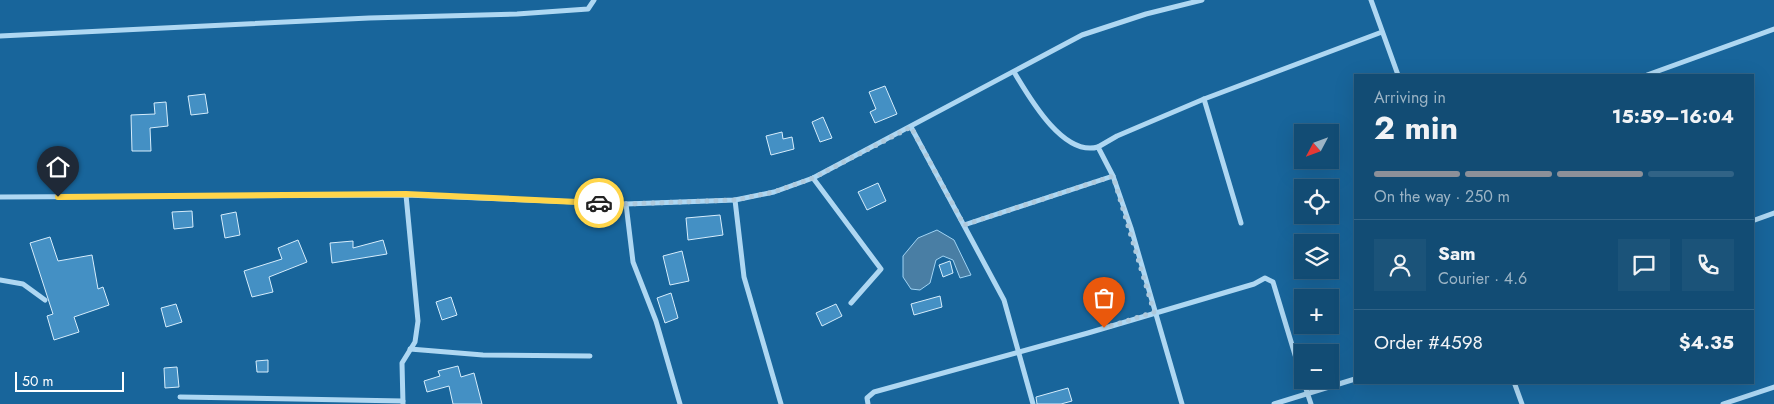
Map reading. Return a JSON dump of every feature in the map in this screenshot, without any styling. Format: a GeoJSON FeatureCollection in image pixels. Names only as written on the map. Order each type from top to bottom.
{"type":"FeatureCollection","features":[{"type":"Feature","properties":{"kind":"street"},"geometry":{"type":"LineString","coordinates":[[0,36],[369,18],[517,14],[588,9],[594,0]]}},
{"type":"Feature","properties":{"kind":"street"},"geometry":{"type":"LineString","coordinates":[[0,197],[406,194],[626,204],[735,200],[774,192],[813,178],[1082,35],[1146,14],[1202,0]]}},
{"type":"Feature","properties":{"kind":"street"},"geometry":{"type":"LineString","coordinates":[[1371,0],[1398,74]]}},
{"type":"Feature","properties":{"kind":"street"},"geometry":{"type":"LineString","coordinates":[[1650,74],[1774,29]]}},
{"type":"Feature","properties":{"kind":"street"},"geometry":{"type":"LineString","coordinates":[[1014,72],[1042,114],[1056,130],[1079,147],[1089,149],[1098,147],[1117,136],[1204,98],[1382,32]]}},
{"type":"Feature","properties":{"kind":"street"},"geometry":{"type":"LineString","coordinates":[[1204,98],[1241,223]]}},
{"type":"Feature","properties":{"kind":"street"},"geometry":{"type":"LineString","coordinates":[[911,127],[1004,300],[1033,404]]}},
{"type":"Feature","properties":{"kind":"street"},"geometry":{"type":"LineString","coordinates":[[1098,147],[1113,176],[1182,404]]}},
{"type":"Feature","properties":{"kind":"street"},"geometry":{"type":"LineString","coordinates":[[964,225],[1113,176]]}},
{"type":"Feature","properties":{"kind":"street"},"geometry":{"type":"LineString","coordinates":[[813,178],[881,268],[851,303]]}},
{"type":"Feature","properties":{"kind":"street"},"geometry":{"type":"LineString","coordinates":[[180,397],[403,402],[400,371],[402,363],[415,342],[418,322],[406,194]]}},
{"type":"Feature","properties":{"kind":"street"},"geometry":{"type":"LineString","coordinates":[[735,200],[744,277],[781,404]]}},
{"type":"Feature","properties":{"kind":"street"},"geometry":{"type":"LineString","coordinates":[[626,204],[633,262],[656,321],[680,404]]}},
{"type":"Feature","properties":{"kind":"street"},"geometry":{"type":"LineString","coordinates":[[1754,220],[1774,213]]}},
{"type":"Feature","properties":{"kind":"street"},"geometry":{"type":"LineString","coordinates":[[868,404],[867,398],[874,392],[1020,352],[1267,278],[1273,282],[1294,350]]}},
{"type":"Feature","properties":{"kind":"street"},"geometry":{"type":"LineString","coordinates":[[0,280],[23,284],[45,300]]}},
{"type":"Feature","properties":{"kind":"street"},"geometry":{"type":"LineString","coordinates":[[410,349],[483,355],[590,356]]}},
{"type":"Feature","properties":{"kind":"street"},"geometry":{"type":"LineString","coordinates":[[1274,404],[1354,379]]}},
{"type":"Feature","properties":{"kind":"street"},"geometry":{"type":"LineString","coordinates":[[1515,384],[1522,404]]}},
{"type":"Feature","properties":{"kind":"street"},"geometry":{"type":"LineString","coordinates":[[1723,404],[1774,387]]}},
{"type":"Feature","properties":{"kind":"street"},"geometry":{"type":"LineString","coordinates":[[1306,389],[1311,404]]}},
{"type":"Feature","properties":{"kind":"water"},"geometry":{"type":"Polygon","coordinates":[[[937,230],[954,240],[971,275],[960,278],[953,260],[943,256],[936,260],[930,283],[920,290],[911,289],[903,277],[903,256],[918,238],[937,230]]]}},
{"type":"Feature","properties":{"kind":"building"},"geometry":{"type":"Polygon","coordinates":[[[885,86],[897,114],[875,123],[870,112],[876,109],[869,92],[885,86]]]}},
{"type":"Feature","properties":{"kind":"building"},"geometry":{"type":"Polygon","coordinates":[[[205,94],[208,113],[191,115],[188,96],[205,94]]]}},
{"type":"Feature","properties":{"kind":"building"},"geometry":{"type":"Polygon","coordinates":[[[166,102],[168,126],[150,128],[151,151],[132,151],[131,115],[155,114],[154,103],[166,102]]]}},
{"type":"Feature","properties":{"kind":"building"},"geometry":{"type":"Polygon","coordinates":[[[823,117],[832,138],[820,142],[812,122],[823,117]]]}},
{"type":"Feature","properties":{"kind":"building"},"geometry":{"type":"Polygon","coordinates":[[[782,132],[783,139],[792,137],[794,149],[771,155],[766,136],[782,132]]]}},
{"type":"Feature","properties":{"kind":"building"},"geometry":{"type":"Polygon","coordinates":[[[878,183],[886,201],[867,210],[858,192],[878,183]]]}},
{"type":"Feature","properties":{"kind":"building"},"geometry":{"type":"Polygon","coordinates":[[[192,211],[193,227],[174,229],[172,212],[192,211]]]}},
{"type":"Feature","properties":{"kind":"building"},"geometry":{"type":"Polygon","coordinates":[[[236,212],[240,235],[225,238],[221,215],[236,212]]]}},
{"type":"Feature","properties":{"kind":"building"},"geometry":{"type":"Polygon","coordinates":[[[720,215],[723,235],[688,240],[686,218],[720,215]]]}},
{"type":"Feature","properties":{"kind":"building"},"geometry":{"type":"Polygon","coordinates":[[[50,237],[58,261],[92,255],[98,289],[103,287],[109,305],[74,317],[79,332],[54,340],[47,316],[53,314],[30,243],[50,237]]]}},
{"type":"Feature","properties":{"kind":"building"},"geometry":{"type":"Polygon","coordinates":[[[298,240],[307,262],[269,277],[273,292],[252,297],[244,271],[282,259],[278,248],[298,240]]]}},
{"type":"Feature","properties":{"kind":"building"},"geometry":{"type":"Polygon","coordinates":[[[383,240],[387,254],[332,263],[330,243],[353,241],[353,248],[383,240]]]}},
{"type":"Feature","properties":{"kind":"building"},"geometry":{"type":"Polygon","coordinates":[[[682,251],[689,281],[670,285],[663,256],[682,251]]]}},
{"type":"Feature","properties":{"kind":"building"},"geometry":{"type":"Polygon","coordinates":[[[950,261],[953,273],[943,277],[939,265],[950,261]]]}},
{"type":"Feature","properties":{"kind":"building"},"geometry":{"type":"Polygon","coordinates":[[[671,293],[678,318],[665,323],[657,298],[671,293]]]}},
{"type":"Feature","properties":{"kind":"building"},"geometry":{"type":"Polygon","coordinates":[[[940,296],[942,307],[914,315],[911,304],[940,296]]]}},
{"type":"Feature","properties":{"kind":"building"},"geometry":{"type":"Polygon","coordinates":[[[451,297],[457,315],[442,320],[436,302],[451,297]]]}},
{"type":"Feature","properties":{"kind":"building"},"geometry":{"type":"Polygon","coordinates":[[[176,304],[182,322],[166,327],[161,308],[176,304]]]}},
{"type":"Feature","properties":{"kind":"building"},"geometry":{"type":"Polygon","coordinates":[[[836,304],[842,316],[822,326],[816,313],[836,304]]]}},
{"type":"Feature","properties":{"kind":"building"},"geometry":{"type":"Polygon","coordinates":[[[268,360],[268,372],[257,372],[256,361],[268,360]]]}},
{"type":"Feature","properties":{"kind":"building"},"geometry":{"type":"Polygon","coordinates":[[[458,366],[461,377],[474,373],[482,404],[453,404],[449,386],[427,392],[424,381],[440,376],[438,371],[458,366]]]}},
{"type":"Feature","properties":{"kind":"building"},"geometry":{"type":"Polygon","coordinates":[[[177,367],[179,387],[165,388],[164,368],[177,367]]]}},
{"type":"Feature","properties":{"kind":"building"},"geometry":{"type":"Polygon","coordinates":[[[1068,388],[1072,401],[1061,404],[1037,404],[1036,397],[1068,388]]]}},
{"type":"Feature","properties":{"kind":"way so far"},"geometry":{"type":"LineString","coordinates":[[599,203],[626,204],[735,200],[774,192],[813,178],[911,127],[940,177],[964,225],[1113,176],[1154,312],[1104,328]]}},
{"type":"Feature","properties":{"kind":"route"},"geometry":{"type":"LineString","coordinates":[[58,197],[406,194],[599,203]]}}]}
